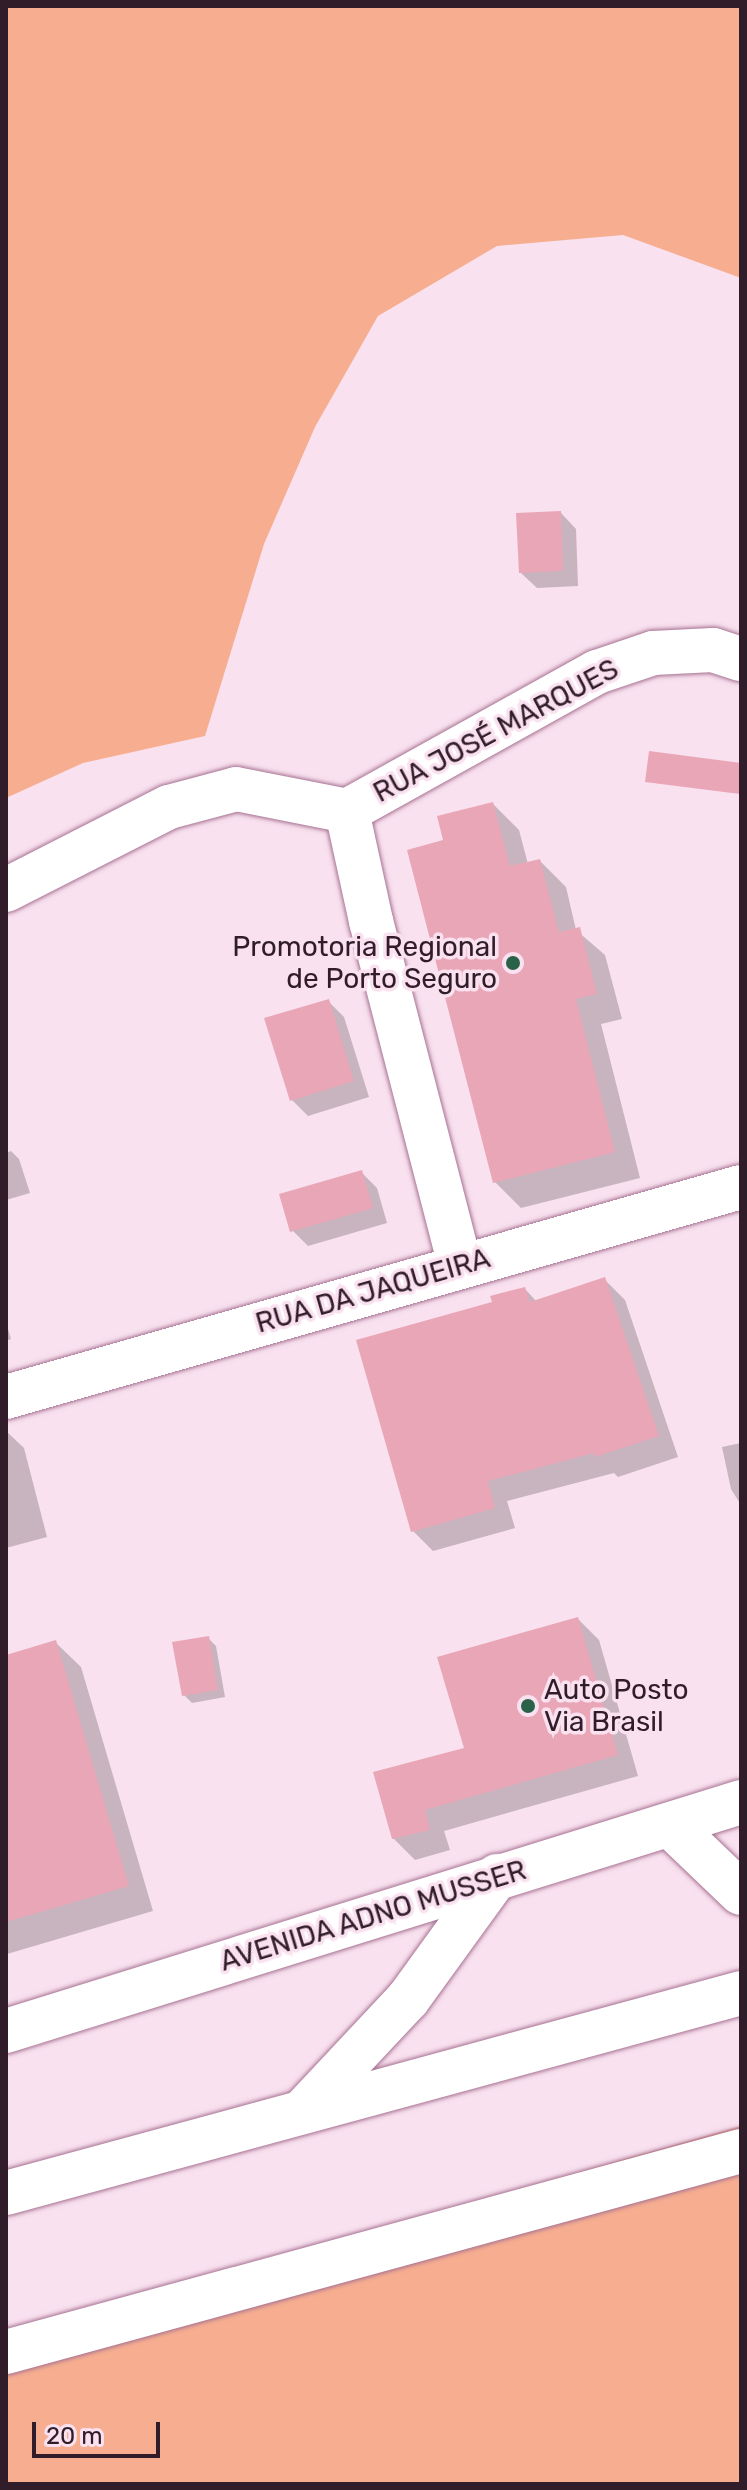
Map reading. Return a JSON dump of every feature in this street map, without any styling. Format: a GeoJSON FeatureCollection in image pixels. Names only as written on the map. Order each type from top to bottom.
{"type":"FeatureCollection","features":[{"type":"Feature","properties":{"kind":"street","name":"RUA JOSÉ MARQUES"},"geometry":{"type":"LineString","coordinates":[[347,811],[597,672],[653,653],[713,650],[741,659]]}},
{"type":"Feature","properties":{"kind":"street"},"geometry":{"type":"LineString","coordinates":[[6,890],[169,807],[236,789],[347,811],[371,921],[460,1265]]}},
{"type":"Feature","properties":{"kind":"street","name":"RUA DA JAQUEIRA"},"geometry":{"type":"LineString","coordinates":[[6,1397],[741,1187]]}},
{"type":"Feature","properties":{"kind":"street","name":"AVENIDA ADNO MUSSER"},"geometry":{"type":"LineString","coordinates":[[6,2031],[741,1802]]}},
{"type":"Feature","properties":{"kind":"street"},"geometry":{"type":"LineString","coordinates":[[670,1825],[741,1893]]}},
{"type":"Feature","properties":{"kind":"street"},"geometry":{"type":"LineString","coordinates":[[304,2110],[408,1999],[497,1876]]}},
{"type":"Feature","properties":{"kind":"street"},"geometry":{"type":"LineString","coordinates":[[6,2193],[741,1993]]}},
{"type":"Feature","properties":{"kind":"street"},"geometry":{"type":"LineString","coordinates":[[6,2352],[741,2151]]}},
{"type":"Feature","properties":{"kind":"shaded area"},"geometry":{"type":"Polygon","coordinates":[[[6,6],[741,6],[741,278],[623,235],[497,246],[378,316],[315,427],[264,544],[205,736],[83,763],[6,798],[6,6]]]}},
{"type":"Feature","properties":{"kind":"shaded area"},"geometry":{"type":"Polygon","coordinates":[[[741,2126],[741,2484],[6,2484],[6,2335],[741,2126]]]}},
{"type":"Feature","properties":{"kind":"building"},"geometry":{"type":"Polygon","coordinates":[[[561,511],[563,571],[519,573],[516,513],[561,511]]]}},
{"type":"Feature","properties":{"kind":"building"},"geometry":{"type":"Polygon","coordinates":[[[649,751],[741,763],[740,794],[645,782],[649,751]]]}},
{"type":"Feature","properties":{"kind":"building","name":"Promotoria Regional de Porto Seguro"},"geometry":{"type":"Polygon","coordinates":[[[493,802],[510,866],[540,859],[559,932],[580,927],[597,994],[576,999],[615,1152],[493,1183],[407,850],[443,840],[437,816],[493,802]]]}},
{"type":"Feature","properties":{"kind":"building"},"geometry":{"type":"Polygon","coordinates":[[[329,999],[354,1081],[290,1101],[264,1018],[329,999]]]}},
{"type":"Feature","properties":{"kind":"building"},"geometry":{"type":"Polygon","coordinates":[[[362,1170],[373,1208],[290,1232],[279,1194],[362,1170]]]}},
{"type":"Feature","properties":{"kind":"building"},"geometry":{"type":"Polygon","coordinates":[[[605,1277],[659,1436],[595,1457],[594,1453],[488,1481],[495,1508],[411,1532],[356,1340],[492,1302],[490,1296],[525,1287],[530,1302],[605,1277]]]}},
{"type":"Feature","properties":{"kind":"building","name":"Auto Posto Via Brasil"},"geometry":{"type":"Polygon","coordinates":[[[578,1617],[618,1755],[425,1810],[430,1830],[392,1839],[373,1772],[464,1748],[437,1657],[578,1617]]]}},
{"type":"Feature","properties":{"kind":"building"},"geometry":{"type":"Polygon","coordinates":[[[209,1636],[218,1690],[182,1696],[172,1642],[209,1636]]]}},
{"type":"Feature","properties":{"kind":"building"},"geometry":{"type":"Polygon","coordinates":[[[56,1640],[129,1886],[6,1922],[6,1655],[56,1640]]]}},
{"type":"Feature","properties":{"kind":"place","name":"Promotoria Regional de Porto Seguro"},"geometry":{"type":"Point","coordinates":[513,963]}},
{"type":"Feature","properties":{"kind":"place","name":"Auto Posto Via Brasil"},"geometry":{"type":"Point","coordinates":[528,1706]}}]}
